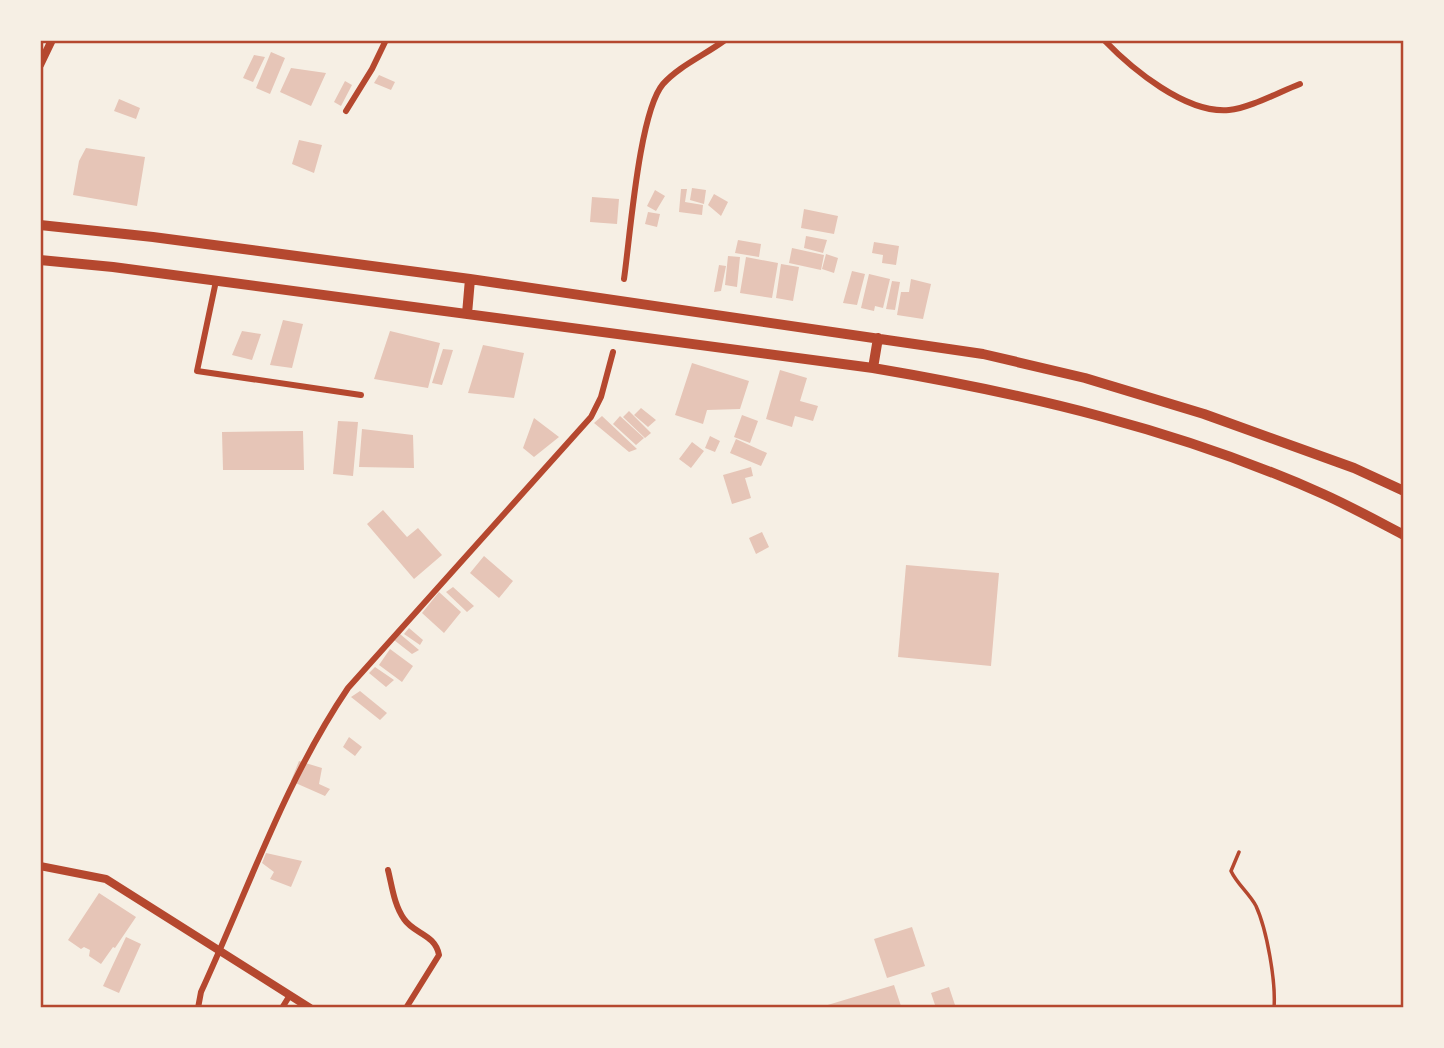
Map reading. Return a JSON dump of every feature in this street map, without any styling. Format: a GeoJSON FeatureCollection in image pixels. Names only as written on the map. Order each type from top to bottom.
{"type":"FeatureCollection","features":[{"type":"Feature","properties":{"kind":"main road"},"geometry":{"type":"LineString","coordinates":[[40,225],[153,237],[470,279],[994,356],[1097,382],[1204,414],[1354,468],[1404,491]]}},
{"type":"Feature","properties":{"kind":"main road"},"geometry":{"type":"LineString","coordinates":[[40,260],[873,368],[995,391],[1139,427],[1218,453],[1324,494],[1404,535]]}},
{"type":"Feature","properties":{"kind":"main road"},"geometry":{"type":"LineString","coordinates":[[467,314],[470,279]]}},
{"type":"Feature","properties":{"kind":"main road"},"geometry":{"type":"LineString","coordinates":[[873,368],[878,338]]}},
{"type":"Feature","properties":{"kind":"street"},"geometry":{"type":"LineString","coordinates":[[40,65],[52,40]]}},
{"type":"Feature","properties":{"kind":"street"},"geometry":{"type":"LineString","coordinates":[[346,111],[386,40]]}},
{"type":"Feature","properties":{"kind":"street"},"geometry":{"type":"LineString","coordinates":[[624,279],[638,174],[648,122],[657,93],[674,74],[725,40]]}},
{"type":"Feature","properties":{"kind":"street"},"geometry":{"type":"LineString","coordinates":[[1104,40],[1132,67],[1166,91],[1219,110],[1232,110],[1300,84]]}},
{"type":"Feature","properties":{"kind":"street"},"geometry":{"type":"LineString","coordinates":[[216,281],[197,371],[361,395]]}},
{"type":"Feature","properties":{"kind":"street"},"geometry":{"type":"LineString","coordinates":[[198,1008],[201,992],[298,773],[323,725],[348,688],[591,417],[601,397],[613,352]]}},
{"type":"Feature","properties":{"kind":"street"},"geometry":{"type":"LineString","coordinates":[[40,866],[106,879],[310,1008]]}},
{"type":"Feature","properties":{"kind":"street"},"geometry":{"type":"LineString","coordinates":[[388,870],[395,900],[405,922],[428,936],[435,943],[439,955],[406,1008]]}},
{"type":"Feature","properties":{"kind":"street"},"geometry":{"type":"LineString","coordinates":[[282,1008],[290,995]]}},
{"type":"Feature","properties":{"kind":"lane"},"geometry":{"type":"LineString","coordinates":[[1239,852],[1231,871],[1255,904],[1267,941],[1274,1008]]}},
{"type":"Feature","properties":{"kind":"building"},"geometry":{"type":"Polygon","coordinates":[[[271,52],[285,58],[270,94],[256,88],[271,52]]]}},
{"type":"Feature","properties":{"kind":"building"},"geometry":{"type":"Polygon","coordinates":[[[254,55],[265,57],[253,82],[243,78],[254,55]]]}},
{"type":"Feature","properties":{"kind":"building"},"geometry":{"type":"Polygon","coordinates":[[[291,68],[326,73],[311,106],[280,92],[291,68]]]}},
{"type":"Feature","properties":{"kind":"building"},"geometry":{"type":"Polygon","coordinates":[[[379,75],[395,82],[391,90],[374,83],[379,75]]]}},
{"type":"Feature","properties":{"kind":"building"},"geometry":{"type":"Polygon","coordinates":[[[345,81],[352,85],[341,106],[334,102],[345,81]]]}},
{"type":"Feature","properties":{"kind":"building"},"geometry":{"type":"Polygon","coordinates":[[[119,99],[140,108],[136,119],[114,111],[119,99]]]}},
{"type":"Feature","properties":{"kind":"building"},"geometry":{"type":"Polygon","coordinates":[[[299,140],[322,145],[314,173],[292,164],[299,140]]]}},
{"type":"Feature","properties":{"kind":"building"},"geometry":{"type":"Polygon","coordinates":[[[86,148],[145,157],[137,206],[73,195],[79,161],[86,148]]]}},
{"type":"Feature","properties":{"kind":"building"},"geometry":{"type":"Polygon","coordinates":[[[692,188],[706,190],[704,204],[690,200],[692,188]]]}},
{"type":"Feature","properties":{"kind":"building"},"geometry":{"type":"Polygon","coordinates":[[[681,189],[687,189],[685,202],[703,205],[702,215],[679,212],[681,189]]]}},
{"type":"Feature","properties":{"kind":"building"},"geometry":{"type":"Polygon","coordinates":[[[655,190],[665,196],[656,211],[647,206],[655,190]]]}},
{"type":"Feature","properties":{"kind":"building"},"geometry":{"type":"Polygon","coordinates":[[[714,194],[728,202],[721,216],[708,205],[714,194]]]}},
{"type":"Feature","properties":{"kind":"building"},"geometry":{"type":"Polygon","coordinates":[[[592,197],[619,199],[617,224],[590,222],[592,197]]]}},
{"type":"Feature","properties":{"kind":"building"},"geometry":{"type":"Polygon","coordinates":[[[804,209],[838,216],[834,234],[801,228],[804,209]]]}},
{"type":"Feature","properties":{"kind":"building"},"geometry":{"type":"Polygon","coordinates":[[[648,212],[660,214],[657,227],[645,224],[648,212]]]}},
{"type":"Feature","properties":{"kind":"building"},"geometry":{"type":"Polygon","coordinates":[[[806,236],[827,240],[823,253],[804,248],[806,236]]]}},
{"type":"Feature","properties":{"kind":"building"},"geometry":{"type":"Polygon","coordinates":[[[738,240],[761,244],[759,257],[735,253],[738,240]]]}},
{"type":"Feature","properties":{"kind":"building"},"geometry":{"type":"Polygon","coordinates":[[[874,242],[899,246],[896,265],[882,263],[883,255],[872,253],[874,242]]]}},
{"type":"Feature","properties":{"kind":"building"},"geometry":{"type":"Polygon","coordinates":[[[792,248],[824,255],[821,270],[789,263],[792,248]]]}},
{"type":"Feature","properties":{"kind":"building"},"geometry":{"type":"Polygon","coordinates":[[[826,254],[838,258],[834,273],[822,269],[826,254]]]}},
{"type":"Feature","properties":{"kind":"building"},"geometry":{"type":"Polygon","coordinates":[[[728,256],[740,257],[737,287],[725,285],[728,256]]]}},
{"type":"Feature","properties":{"kind":"building"},"geometry":{"type":"Polygon","coordinates":[[[746,257],[778,263],[772,298],[740,293],[746,257]]]}},
{"type":"Feature","properties":{"kind":"building"},"geometry":{"type":"Polygon","coordinates":[[[781,264],[799,267],[793,301],[776,298],[781,264]]]}},
{"type":"Feature","properties":{"kind":"building"},"geometry":{"type":"Polygon","coordinates":[[[719,265],[726,266],[721,291],[714,292],[719,265]]]}},
{"type":"Feature","properties":{"kind":"building"},"geometry":{"type":"Polygon","coordinates":[[[852,271],[865,274],[857,305],[843,303],[852,271]]]}},
{"type":"Feature","properties":{"kind":"building"},"geometry":{"type":"Polygon","coordinates":[[[869,274],[890,279],[883,308],[875,306],[874,311],[861,308],[869,274]]]}},
{"type":"Feature","properties":{"kind":"building"},"geometry":{"type":"Polygon","coordinates":[[[911,279],[931,284],[923,319],[897,315],[901,292],[909,292],[911,279]]]}},
{"type":"Feature","properties":{"kind":"building"},"geometry":{"type":"Polygon","coordinates":[[[892,281],[900,282],[895,310],[886,309],[892,281]]]}},
{"type":"Feature","properties":{"kind":"building"},"geometry":{"type":"Polygon","coordinates":[[[283,320],[303,324],[292,368],[270,365],[283,320]]]}},
{"type":"Feature","properties":{"kind":"building"},"geometry":{"type":"Polygon","coordinates":[[[242,331],[261,334],[252,360],[232,355],[242,331]]]}},
{"type":"Feature","properties":{"kind":"building"},"geometry":{"type":"Polygon","coordinates":[[[390,331],[440,343],[428,388],[374,379],[390,331]]]}},
{"type":"Feature","properties":{"kind":"building"},"geometry":{"type":"Polygon","coordinates":[[[483,345],[524,353],[514,398],[468,393],[483,345]]]}},
{"type":"Feature","properties":{"kind":"building"},"geometry":{"type":"Polygon","coordinates":[[[443,349],[453,350],[442,385],[432,383],[443,349]]]}},
{"type":"Feature","properties":{"kind":"building"},"geometry":{"type":"Polygon","coordinates":[[[692,363],[749,381],[740,409],[707,410],[703,424],[675,415],[692,363]]]}},
{"type":"Feature","properties":{"kind":"building"},"geometry":{"type":"Polygon","coordinates":[[[780,370],[807,378],[800,401],[818,406],[813,421],[795,416],[792,427],[766,419],[780,370]]]}},
{"type":"Feature","properties":{"kind":"building"},"geometry":{"type":"Polygon","coordinates":[[[641,408],[656,420],[648,427],[634,415],[641,408]]]}},
{"type":"Feature","properties":{"kind":"building"},"geometry":{"type":"Polygon","coordinates":[[[629,411],[651,433],[645,438],[623,417],[629,411]]]}},
{"type":"Feature","properties":{"kind":"building"},"geometry":{"type":"Polygon","coordinates":[[[742,415],[758,421],[750,443],[734,437],[742,415]]]}},
{"type":"Feature","properties":{"kind":"building"},"geometry":{"type":"Polygon","coordinates":[[[602,416],[637,449],[629,452],[594,423],[602,416]]]}},
{"type":"Feature","properties":{"kind":"building"},"geometry":{"type":"Polygon","coordinates":[[[620,416],[644,438],[636,445],[613,424],[620,416]]]}},
{"type":"Feature","properties":{"kind":"building"},"geometry":{"type":"Polygon","coordinates":[[[534,418],[559,437],[534,457],[523,448],[534,418]]]}},
{"type":"Feature","properties":{"kind":"building"},"geometry":{"type":"Polygon","coordinates":[[[338,421],[358,422],[353,476],[333,474],[338,421]]]}},
{"type":"Feature","properties":{"kind":"building"},"geometry":{"type":"Polygon","coordinates":[[[362,429],[413,435],[414,468],[359,467],[362,429]]]}},
{"type":"Feature","properties":{"kind":"building"},"geometry":{"type":"Polygon","coordinates":[[[303,431],[304,470],[223,470],[222,432],[303,431]]]}},
{"type":"Feature","properties":{"kind":"building"},"geometry":{"type":"Polygon","coordinates":[[[710,436],[720,441],[715,452],[705,448],[710,436]]]}},
{"type":"Feature","properties":{"kind":"building"},"geometry":{"type":"Polygon","coordinates":[[[736,439],[767,453],[761,466],[730,453],[736,439]]]}},
{"type":"Feature","properties":{"kind":"building"},"geometry":{"type":"Polygon","coordinates":[[[692,442],[704,451],[691,468],[679,459],[692,442]]]}},
{"type":"Feature","properties":{"kind":"building"},"geometry":{"type":"Polygon","coordinates":[[[751,467],[753,476],[745,478],[751,498],[732,504],[723,475],[751,467]]]}},
{"type":"Feature","properties":{"kind":"building"},"geometry":{"type":"Polygon","coordinates":[[[383,510],[407,537],[418,528],[442,555],[414,579],[367,524],[383,510]]]}},
{"type":"Feature","properties":{"kind":"building"},"geometry":{"type":"Polygon","coordinates":[[[762,532],[769,547],[756,554],[749,538],[762,532]]]}},
{"type":"Feature","properties":{"kind":"building"},"geometry":{"type":"Polygon","coordinates":[[[484,556],[513,581],[499,598],[470,573],[484,556]]]}},
{"type":"Feature","properties":{"kind":"building"},"geometry":{"type":"Polygon","coordinates":[[[906,565],[999,573],[991,666],[898,657],[906,565]]]}},
{"type":"Feature","properties":{"kind":"building"},"geometry":{"type":"Polygon","coordinates":[[[453,587],[474,606],[467,612],[446,592],[453,587]]]}},
{"type":"Feature","properties":{"kind":"building"},"geometry":{"type":"Polygon","coordinates":[[[439,592],[461,612],[444,633],[422,613],[439,592]]]}},
{"type":"Feature","properties":{"kind":"building"},"geometry":{"type":"Polygon","coordinates":[[[409,628],[423,640],[420,645],[404,634],[409,628]]]}},
{"type":"Feature","properties":{"kind":"building"},"geometry":{"type":"Polygon","coordinates":[[[400,634],[419,650],[412,654],[394,640],[400,634]]]}},
{"type":"Feature","properties":{"kind":"building"},"geometry":{"type":"Polygon","coordinates":[[[390,649],[413,666],[402,682],[379,665],[390,649]]]}},
{"type":"Feature","properties":{"kind":"building"},"geometry":{"type":"Polygon","coordinates":[[[375,667],[394,680],[386,687],[369,673],[375,667]]]}},
{"type":"Feature","properties":{"kind":"building"},"geometry":{"type":"Polygon","coordinates":[[[360,691],[387,713],[380,720],[351,697],[360,691]]]}},
{"type":"Feature","properties":{"kind":"building"},"geometry":{"type":"Polygon","coordinates":[[[349,737],[362,747],[355,756],[343,747],[349,737]]]}},
{"type":"Feature","properties":{"kind":"building"},"geometry":{"type":"Polygon","coordinates":[[[299,761],[322,768],[319,784],[330,789],[325,796],[291,781],[299,761]]]}},
{"type":"Feature","properties":{"kind":"building"},"geometry":{"type":"Polygon","coordinates":[[[266,853],[302,861],[291,887],[270,879],[274,872],[262,863],[266,853]]]}},
{"type":"Feature","properties":{"kind":"building"},"geometry":{"type":"Polygon","coordinates":[[[99,893],[136,917],[101,964],[89,956],[90,950],[84,947],[81,949],[68,940],[99,893]]]}},
{"type":"Feature","properties":{"kind":"building"},"geometry":{"type":"Polygon","coordinates":[[[912,927],[925,966],[887,978],[874,939],[912,927]]]}},
{"type":"Feature","properties":{"kind":"building"},"geometry":{"type":"Polygon","coordinates":[[[126,937],[141,944],[119,993],[103,986],[126,937]]]}},
{"type":"Feature","properties":{"kind":"building"},"geometry":{"type":"Polygon","coordinates":[[[894,985],[901,1006],[821,1008],[821,1007],[894,985]]]}},
{"type":"Feature","properties":{"kind":"building"},"geometry":{"type":"Polygon","coordinates":[[[949,987],[956,1008],[936,1008],[931,993],[949,987]]]}}]}
